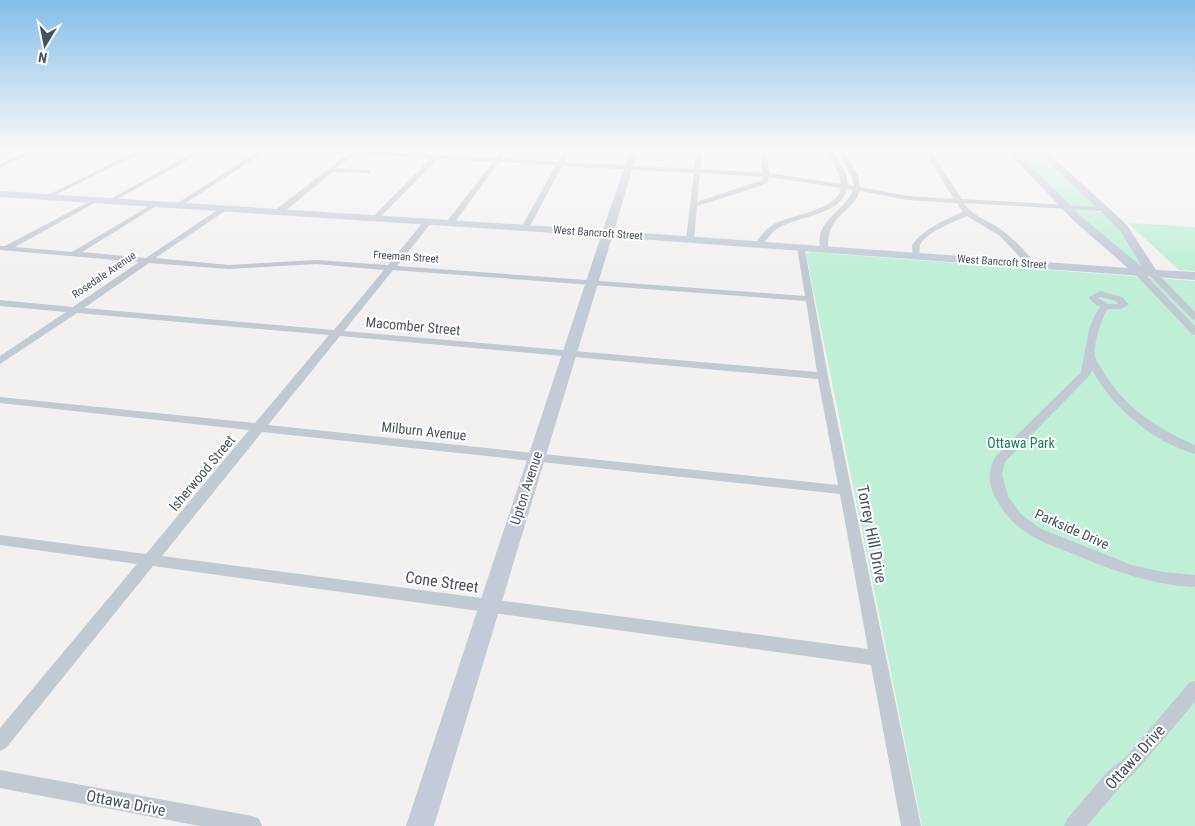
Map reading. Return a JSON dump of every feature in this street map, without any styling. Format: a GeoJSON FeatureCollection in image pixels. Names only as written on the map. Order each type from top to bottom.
{"type":"FeatureCollection","features":[{"type":"Feature","properties":{"kind":"main road"},"geometry":{"type":"LineString","coordinates":[[1099,239],[1119,264],[1118,267],[1112,270]]}},
{"type":"Feature","properties":{"kind":"street"},"geometry":{"type":"LineString","coordinates":[[47,197],[64,189]]}},
{"type":"Feature","properties":{"kind":"street"},"geometry":{"type":"LineString","coordinates":[[110,201],[133,189]]}},
{"type":"Feature","properties":{"kind":"street"},"geometry":{"type":"LineString","coordinates":[[176,206],[204,189]]}},
{"type":"Feature","properties":{"kind":"street"},"geometry":{"type":"LineString","coordinates":[[277,212],[307,189]]}},
{"type":"Feature","properties":{"kind":"street"},"geometry":{"type":"LineString","coordinates":[[376,219],[405,189]]}},
{"type":"Feature","properties":{"kind":"street"},"geometry":{"type":"LineString","coordinates":[[449,224],[476,189]]}},
{"type":"Feature","properties":{"kind":"street"},"geometry":{"type":"LineString","coordinates":[[525,228],[547,189]]}},
{"type":"Feature","properties":{"kind":"street","name":"Upton Avenue"},"geometry":{"type":"LineString","coordinates":[[420,826],[621,189]]}},
{"type":"Feature","properties":{"kind":"street"},"geometry":{"type":"LineString","coordinates":[[690,239],[695,189]]}},
{"type":"Feature","properties":{"kind":"street"},"geometry":{"type":"LineString","coordinates":[[694,205],[747,189]]}},
{"type":"Feature","properties":{"kind":"street"},"geometry":{"type":"LineString","coordinates":[[759,244],[770,230],[779,224],[821,210],[835,202],[844,189]]}},
{"type":"Feature","properties":{"kind":"street"},"geometry":{"type":"LineString","coordinates":[[851,189],[908,198],[1103,209]]}},
{"type":"Feature","properties":{"kind":"street"},"geometry":{"type":"LineString","coordinates":[[952,189],[968,213],[1002,233],[1031,264]]}},
{"type":"Feature","properties":{"kind":"street"},"geometry":{"type":"LineString","coordinates":[[1048,189],[1099,239],[1143,272],[1195,317]]}},
{"type":"Feature","properties":{"kind":"street"},"geometry":{"type":"LineString","coordinates":[[1081,189],[1123,227],[1143,272],[1195,332]]}},
{"type":"Feature","properties":{"kind":"street"},"geometry":{"type":"LineString","coordinates":[[824,249],[826,233],[831,220],[851,201],[857,190]]}},
{"type":"Feature","properties":{"kind":"street","name":"West Bancroft Street"},"geometry":{"type":"LineString","coordinates":[[0,194],[690,239],[1195,276]]}},
{"type":"Feature","properties":{"kind":"street"},"geometry":{"type":"LineString","coordinates":[[3,248],[96,200]]}},
{"type":"Feature","properties":{"kind":"street"},"geometry":{"type":"LineString","coordinates":[[74,254],[156,204]]}},
{"type":"Feature","properties":{"kind":"street","name":"Rosedale Avenue"},"geometry":{"type":"LineString","coordinates":[[0,361],[222,209]]}},
{"type":"Feature","properties":{"kind":"street"},"geometry":{"type":"LineString","coordinates":[[916,255],[916,245],[922,237],[937,227],[968,213]]}},
{"type":"Feature","properties":{"kind":"street","name":"Isherwood Street"},"geometry":{"type":"LineString","coordinates":[[0,742],[427,223]]}},
{"type":"Feature","properties":{"kind":"street"},"geometry":{"type":"LineString","coordinates":[[571,231],[597,226],[617,241],[645,236]]}},
{"type":"Feature","properties":{"kind":"street","name":"Torrey Hill Drive"},"geometry":{"type":"LineString","coordinates":[[801,247],[823,376],[911,826]]}},
{"type":"Feature","properties":{"kind":"street","name":"Freeman Street"},"geometry":{"type":"LineString","coordinates":[[3,248],[229,267],[316,262],[810,299]]}},
{"type":"Feature","properties":{"kind":"street","name":"Macomber Street"},"geometry":{"type":"LineString","coordinates":[[0,303],[823,376]]}},
{"type":"Feature","properties":{"kind":"street","name":"Parkside Drive"},"geometry":{"type":"LineString","coordinates":[[1106,306],[1094,324],[1091,359],[1086,373],[996,464],[996,480],[1005,504],[1017,518],[1037,533],[1085,553],[1148,575],[1175,580],[1195,581]]}},
{"type":"Feature","properties":{"kind":"street"},"geometry":{"type":"LineString","coordinates":[[1091,359],[1106,384],[1133,414],[1157,432],[1195,450]]}},
{"type":"Feature","properties":{"kind":"street","name":"Milburn Avenue"},"geometry":{"type":"LineString","coordinates":[[0,400],[845,490]]}},
{"type":"Feature","properties":{"kind":"street","name":"Cone Street"},"geometry":{"type":"LineString","coordinates":[[0,540],[878,658]]}},
{"type":"Feature","properties":{"kind":"street","name":"Ottawa Drive"},"geometry":{"type":"LineString","coordinates":[[1074,826],[1116,778],[1132,763],[1195,688]]}},
{"type":"Feature","properties":{"kind":"street","name":"Ottawa Drive"},"geometry":{"type":"LineString","coordinates":[[0,779],[252,826]]}},
{"type":"Feature","properties":{"kind":"green space"},"geometry":{"type":"Polygon","coordinates":[[[1051,189],[1078,189],[1096,206],[1067,205],[1051,189]]]}},
{"type":"Feature","properties":{"kind":"green space"},"geometry":{"type":"Polygon","coordinates":[[[1073,209],[1101,212],[1117,226],[1142,267],[1139,266],[1073,209]]]}},
{"type":"Feature","properties":{"kind":"green space"},"geometry":{"type":"Polygon","coordinates":[[[1128,223],[1195,227],[1195,271],[1179,270],[1128,223]]]}},
{"type":"Feature","properties":{"kind":"green space","name":"Ottawa Park"},"geometry":{"type":"Polygon","coordinates":[[[810,252],[1195,281],[1195,826],[922,826],[806,254],[810,252]]]}}]}
